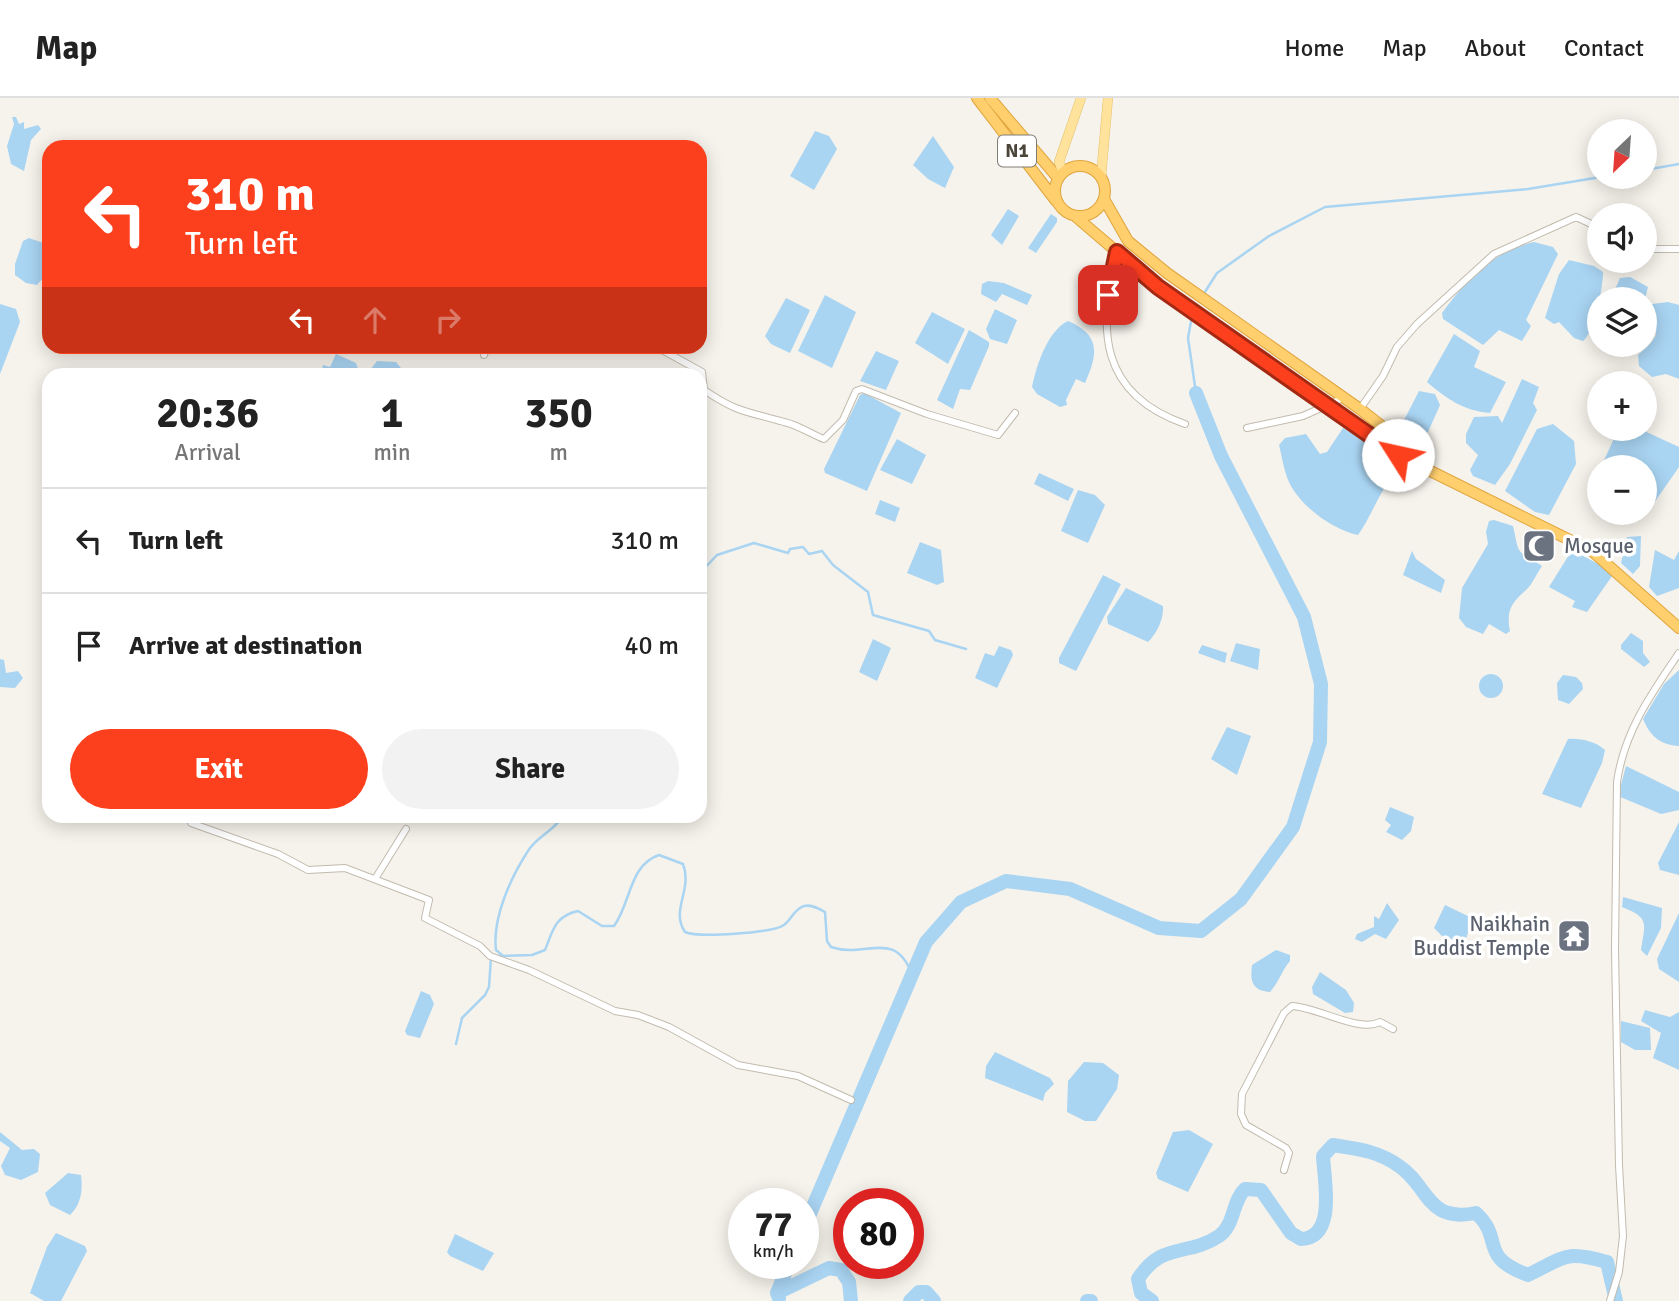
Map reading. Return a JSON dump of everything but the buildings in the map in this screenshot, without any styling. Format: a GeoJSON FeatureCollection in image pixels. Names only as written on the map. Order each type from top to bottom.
{"type":"FeatureCollection","features":[{"type":"Feature","properties":{"kind":"highway","name":"N1"},"geometry":{"type":"LineString","coordinates":[[977,98],[1058,204],[1158,287],[1398,455],[1592,551],[1679,628]]}},
{"type":"Feature","properties":{"kind":"highway","name":"N1"},"geometry":{"type":"LineString","coordinates":[[990,98],[1060,176]]}},
{"type":"Feature","properties":{"kind":"highway","name":"N1"},"geometry":{"type":"LineString","coordinates":[[1058,204],[1055,190],[1060,176],[1081,166],[1101,177],[1104,199],[1128,241],[1167,273],[1360,409],[1406,446],[1425,467]]}},
{"type":"Feature","properties":{"kind":"highway"},"geometry":{"type":"LineString","coordinates":[[1075,216],[1096,211],[1104,199]]}},
{"type":"Feature","properties":{"kind":"main road"},"geometry":{"type":"LineString","coordinates":[[1060,176],[1059,162],[1081,98]]}},
{"type":"Feature","properties":{"kind":"main road"},"geometry":{"type":"LineString","coordinates":[[1101,177],[1108,98]]}},
{"type":"Feature","properties":{"kind":"street"},"geometry":{"type":"LineString","coordinates":[[1360,409],[1383,376],[1397,347],[1416,324],[1494,254],[1576,217],[1587,222]]}},
{"type":"Feature","properties":{"kind":"street"},"geometry":{"type":"LineString","coordinates":[[1657,249],[1679,249]]}},
{"type":"Feature","properties":{"kind":"street"},"geometry":{"type":"LineString","coordinates":[[1117,252],[1105,310],[1111,355],[1118,373],[1153,410],[1185,424]]}},
{"type":"Feature","properties":{"kind":"street"},"geometry":{"type":"LineString","coordinates":[[669,354],[695,368]]}},
{"type":"Feature","properties":{"kind":"street"},"geometry":{"type":"LineString","coordinates":[[707,392],[730,408],[753,416],[786,422],[824,439],[843,420],[856,391],[862,389],[927,414],[998,435],[1015,413]]}},
{"type":"Feature","properties":{"kind":"street"},"geometry":{"type":"LineString","coordinates":[[1247,428],[1290,419],[1328,407],[1343,398]]}},
{"type":"Feature","properties":{"kind":"street"},"geometry":{"type":"LineString","coordinates":[[1610,1301],[1619,1272],[1623,1236],[1615,949],[1617,782],[1620,757],[1629,734],[1679,653]]}},
{"type":"Feature","properties":{"kind":"street"},"geometry":{"type":"LineString","coordinates":[[191,823],[278,854],[308,870],[345,868],[429,900],[425,918],[480,946],[490,956],[529,970],[614,1011],[638,1015],[668,1027],[738,1065],[799,1076],[851,1100]]}},
{"type":"Feature","properties":{"kind":"street"},"geometry":{"type":"LineString","coordinates":[[376,879],[407,829]]}},
{"type":"Feature","properties":{"kind":"street"},"geometry":{"type":"LineString","coordinates":[[1284,1170],[1289,1153],[1286,1148],[1246,1125],[1241,1114],[1242,1094],[1284,1013],[1292,1006],[1310,1007],[1357,1024],[1374,1025],[1380,1021],[1393,1029]]}},
{"type":"Feature","properties":{"kind":"water"},"geometry":{"type":"Polygon","coordinates":[[[12,117],[16,117],[19,124],[24,122],[24,129],[38,125],[41,129],[31,140],[24,171],[11,164],[7,146],[14,124],[12,117]]]}},
{"type":"Feature","properties":{"kind":"water"},"geometry":{"type":"Polygon","coordinates":[[[815,131],[829,136],[837,149],[814,190],[790,176],[815,131]]]}},
{"type":"Feature","properties":{"kind":"water"},"geometry":{"type":"Polygon","coordinates":[[[933,136],[954,167],[945,188],[928,179],[913,165],[933,136]]]}},
{"type":"Feature","properties":{"kind":"water"},"geometry":{"type":"Polygon","coordinates":[[[1008,209],[1019,216],[1002,245],[991,235],[1008,209]]]}},
{"type":"Feature","properties":{"kind":"water"},"geometry":{"type":"Polygon","coordinates":[[[1051,214],[1057,218],[1057,222],[1036,253],[1028,248],[1051,214]]]}},
{"type":"Feature","properties":{"kind":"water"},"geometry":{"type":"Polygon","coordinates":[[[29,238],[42,243],[42,279],[37,285],[26,283],[15,275],[15,264],[23,241],[29,238]]]}},
{"type":"Feature","properties":{"kind":"water"},"geometry":{"type":"Polygon","coordinates":[[[1534,242],[1553,247],[1558,254],[1526,320],[1531,326],[1522,341],[1499,330],[1483,345],[1443,319],[1442,313],[1451,301],[1482,268],[1506,252],[1534,242]]]}},
{"type":"Feature","properties":{"kind":"water"},"geometry":{"type":"Polygon","coordinates":[[[1569,260],[1587,264],[1587,273],[1603,273],[1601,287],[1587,287],[1587,336],[1583,341],[1574,338],[1559,322],[1554,324],[1545,318],[1559,274],[1569,260]]]}},
{"type":"Feature","properties":{"kind":"water"},"geometry":{"type":"Polygon","coordinates":[[[1630,277],[1648,287],[1616,287],[1620,278],[1630,277]]]}},
{"type":"Feature","properties":{"kind":"water"},"geometry":{"type":"Polygon","coordinates":[[[988,281],[1004,283],[1032,295],[1027,305],[1002,294],[996,302],[981,294],[982,284],[988,281]]]}},
{"type":"Feature","properties":{"kind":"water"},"geometry":{"type":"Polygon","coordinates":[[[825,295],[856,312],[832,368],[798,351],[825,295]]]}},
{"type":"Feature","properties":{"kind":"water"},"geometry":{"type":"Polygon","coordinates":[[[786,298],[810,310],[790,353],[771,344],[765,336],[786,298]]]}},
{"type":"Feature","properties":{"kind":"water"},"geometry":{"type":"Polygon","coordinates":[[[1668,302],[1679,305],[1679,379],[1666,374],[1657,376],[1657,371],[1645,371],[1639,366],[1638,357],[1657,357],[1657,303],[1668,302]]]}},
{"type":"Feature","properties":{"kind":"water"},"geometry":{"type":"Polygon","coordinates":[[[0,304],[16,309],[20,322],[0,374],[0,304]]]}},
{"type":"Feature","properties":{"kind":"water"},"geometry":{"type":"Polygon","coordinates":[[[995,309],[1017,320],[1007,344],[990,339],[986,329],[995,309]]]}},
{"type":"Feature","properties":{"kind":"water"},"geometry":{"type":"Polygon","coordinates":[[[932,312],[965,329],[948,364],[915,343],[932,312]]]}},
{"type":"Feature","properties":{"kind":"water"},"geometry":{"type":"Polygon","coordinates":[[[1068,321],[1079,326],[1091,339],[1094,354],[1085,383],[1076,379],[1066,400],[1067,405],[1060,407],[1037,394],[1032,387],[1036,369],[1049,340],[1068,321]]]}},
{"type":"Feature","properties":{"kind":"water"},"geometry":{"type":"Polygon","coordinates":[[[969,330],[989,342],[989,346],[970,390],[960,389],[953,409],[937,400],[969,330]]]}},
{"type":"Feature","properties":{"kind":"water"},"geometry":{"type":"Polygon","coordinates":[[[1454,334],[1480,351],[1474,367],[1506,382],[1490,413],[1472,410],[1456,403],[1427,382],[1454,334]]]}},
{"type":"Feature","properties":{"kind":"water"},"geometry":{"type":"Polygon","coordinates":[[[876,351],[899,361],[886,390],[860,381],[876,351]]]}},
{"type":"Feature","properties":{"kind":"water"},"geometry":{"type":"Polygon","coordinates":[[[336,354],[356,363],[358,368],[322,368],[323,365],[330,367],[336,354]]]}},
{"type":"Feature","properties":{"kind":"water"},"geometry":{"type":"Polygon","coordinates":[[[377,361],[396,362],[401,368],[372,368],[377,361]]]}},
{"type":"Feature","properties":{"kind":"water"},"geometry":{"type":"Polygon","coordinates":[[[1522,379],[1539,387],[1533,403],[1537,410],[1510,464],[1495,485],[1473,476],[1470,470],[1478,455],[1466,443],[1466,434],[1474,417],[1498,416],[1502,423],[1522,379]]]}},
{"type":"Feature","properties":{"kind":"water"},"geometry":{"type":"Polygon","coordinates":[[[1419,391],[1435,394],[1440,405],[1428,432],[1420,437],[1402,424],[1419,391]]]}},
{"type":"Feature","properties":{"kind":"water"},"geometry":{"type":"Polygon","coordinates":[[[864,393],[901,413],[867,491],[825,473],[824,469],[860,395],[864,393]]]}},
{"type":"Feature","properties":{"kind":"water"},"geometry":{"type":"Polygon","coordinates":[[[1553,424],[1574,441],[1576,464],[1549,515],[1535,512],[1505,491],[1537,429],[1553,424]]]}},
{"type":"Feature","properties":{"kind":"water"},"geometry":{"type":"Polygon","coordinates":[[[1343,428],[1387,453],[1401,466],[1388,482],[1358,535],[1338,528],[1318,516],[1301,500],[1287,478],[1279,445],[1285,438],[1306,434],[1320,454],[1327,452],[1343,428]]]}},
{"type":"Feature","properties":{"kind":"water"},"geometry":{"type":"Polygon","coordinates":[[[1657,437],[1679,447],[1679,467],[1657,499],[1657,455],[1606,455],[1613,441],[1657,441],[1657,437]]]}},
{"type":"Feature","properties":{"kind":"water"},"geometry":{"type":"Polygon","coordinates":[[[897,439],[926,455],[912,484],[880,470],[897,439]]]}},
{"type":"Feature","properties":{"kind":"water"},"geometry":{"type":"Polygon","coordinates":[[[1039,473],[1074,489],[1068,501],[1034,484],[1039,473]]]}},
{"type":"Feature","properties":{"kind":"water"},"geometry":{"type":"Polygon","coordinates":[[[1078,490],[1095,495],[1105,505],[1088,543],[1061,531],[1078,490]]]}},
{"type":"Feature","properties":{"kind":"water"},"geometry":{"type":"Polygon","coordinates":[[[880,500],[900,508],[895,522],[875,514],[880,500]]]}},
{"type":"Feature","properties":{"kind":"water"},"geometry":{"type":"Polygon","coordinates":[[[1489,521],[1513,526],[1520,551],[1542,566],[1511,608],[1510,631],[1506,634],[1489,624],[1483,634],[1466,627],[1459,618],[1462,588],[1488,544],[1486,532],[1489,521]]]}},
{"type":"Feature","properties":{"kind":"water"},"geometry":{"type":"Polygon","coordinates":[[[1641,536],[1640,566],[1633,574],[1621,563],[1627,537],[1641,536]]]}},
{"type":"Feature","properties":{"kind":"water"},"geometry":{"type":"Polygon","coordinates":[[[920,542],[941,550],[944,582],[937,585],[907,573],[920,542]]]}},
{"type":"Feature","properties":{"kind":"water"},"geometry":{"type":"Polygon","coordinates":[[[1572,550],[1602,566],[1612,576],[1587,612],[1572,607],[1575,601],[1549,587],[1572,550]]]}},
{"type":"Feature","properties":{"kind":"water"},"geometry":{"type":"Polygon","coordinates":[[[1655,550],[1674,560],[1679,551],[1679,588],[1657,596],[1649,587],[1655,550]]]}},
{"type":"Feature","properties":{"kind":"water"},"geometry":{"type":"Polygon","coordinates":[[[1412,551],[1416,559],[1445,580],[1441,593],[1403,575],[1412,551]]]}},
{"type":"Feature","properties":{"kind":"water"},"geometry":{"type":"Polygon","coordinates":[[[1103,575],[1121,584],[1076,671],[1059,663],[1059,658],[1103,575]]]}},
{"type":"Feature","properties":{"kind":"water"},"geometry":{"type":"Polygon","coordinates":[[[1126,588],[1163,606],[1159,625],[1148,642],[1108,624],[1107,617],[1126,588]]]}},
{"type":"Feature","properties":{"kind":"water"},"geometry":{"type":"Polygon","coordinates":[[[1631,633],[1643,641],[1643,653],[1650,662],[1644,667],[1621,649],[1621,645],[1631,633]]]}},
{"type":"Feature","properties":{"kind":"water"},"geometry":{"type":"Polygon","coordinates":[[[873,639],[891,648],[877,681],[859,672],[873,639]]]}},
{"type":"Feature","properties":{"kind":"water"},"geometry":{"type":"Polygon","coordinates":[[[1236,643],[1260,649],[1258,670],[1230,661],[1236,643]]]}},
{"type":"Feature","properties":{"kind":"water"},"geometry":{"type":"Polygon","coordinates":[[[1202,645],[1227,653],[1225,663],[1198,653],[1202,645]]]}},
{"type":"Feature","properties":{"kind":"water"},"geometry":{"type":"Polygon","coordinates":[[[999,646],[1011,650],[1013,655],[997,688],[975,678],[985,653],[994,656],[999,646]]]}},
{"type":"Feature","properties":{"kind":"water"},"geometry":{"type":"Polygon","coordinates":[[[0,659],[4,660],[6,673],[18,671],[23,678],[15,688],[0,687],[0,659]]]}},
{"type":"Feature","properties":{"kind":"water"},"geometry":{"type":"Polygon","coordinates":[[[1679,670],[1679,746],[1666,744],[1657,738],[1643,719],[1664,684],[1679,670]]]}},
{"type":"Feature","properties":{"kind":"water"},"geometry":{"type":"Polygon","coordinates":[[[1491,674],[1500,677],[1503,686],[1500,695],[1491,698],[1482,695],[1479,686],[1482,677],[1491,674]]]}},
{"type":"Feature","properties":{"kind":"water"},"geometry":{"type":"Polygon","coordinates":[[[1563,675],[1576,677],[1582,683],[1583,689],[1569,704],[1558,700],[1557,683],[1563,675]]]}},
{"type":"Feature","properties":{"kind":"water"},"geometry":{"type":"Polygon","coordinates":[[[1227,727],[1251,736],[1237,775],[1211,759],[1227,727]]]}},
{"type":"Feature","properties":{"kind":"water"},"geometry":{"type":"Polygon","coordinates":[[[1568,739],[1587,741],[1605,750],[1602,763],[1581,808],[1542,794],[1568,739]]]}},
{"type":"Feature","properties":{"kind":"water"},"geometry":{"type":"Polygon","coordinates":[[[1626,766],[1679,792],[1679,810],[1661,814],[1618,796],[1626,766]]]}},
{"type":"Feature","properties":{"kind":"water"},"geometry":{"type":"Polygon","coordinates":[[[1390,807],[1414,817],[1411,831],[1402,840],[1386,832],[1391,825],[1385,820],[1390,807]]]}},
{"type":"Feature","properties":{"kind":"water"},"geometry":{"type":"Polygon","coordinates":[[[1679,822],[1679,875],[1660,870],[1658,863],[1679,822]]]}},
{"type":"Feature","properties":{"kind":"water"},"geometry":{"type":"Polygon","coordinates":[[[1623,897],[1662,908],[1661,928],[1647,956],[1641,950],[1644,922],[1622,907],[1623,897]]]}},
{"type":"Feature","properties":{"kind":"water"},"geometry":{"type":"Polygon","coordinates":[[[1387,903],[1399,920],[1386,939],[1375,934],[1362,942],[1355,939],[1357,934],[1374,927],[1374,916],[1379,919],[1387,903]]]}},
{"type":"Feature","properties":{"kind":"water"},"geometry":{"type":"Polygon","coordinates":[[[1445,905],[1472,918],[1465,943],[1442,936],[1434,928],[1445,905]]]}},
{"type":"Feature","properties":{"kind":"water"},"geometry":{"type":"Polygon","coordinates":[[[1679,913],[1679,982],[1659,969],[1657,959],[1679,913]]]}},
{"type":"Feature","properties":{"kind":"water"},"geometry":{"type":"Polygon","coordinates":[[[1276,950],[1290,955],[1290,961],[1270,992],[1259,990],[1252,980],[1252,965],[1276,950]]]}},
{"type":"Feature","properties":{"kind":"water"},"geometry":{"type":"Polygon","coordinates":[[[1320,972],[1346,990],[1354,1003],[1353,1012],[1345,1013],[1313,994],[1312,987],[1320,972]]]}},
{"type":"Feature","properties":{"kind":"water"},"geometry":{"type":"Polygon","coordinates":[[[421,991],[430,995],[434,1004],[420,1038],[407,1035],[405,1031],[421,991]]]}},
{"type":"Feature","properties":{"kind":"water"},"geometry":{"type":"Polygon","coordinates":[[[1645,1010],[1670,1017],[1679,1012],[1679,1070],[1653,1058],[1661,1033],[1641,1021],[1645,1010]]]}},
{"type":"Feature","properties":{"kind":"water"},"geometry":{"type":"Polygon","coordinates":[[[1621,1021],[1650,1028],[1651,1050],[1635,1050],[1621,1042],[1621,1021]]]}},
{"type":"Feature","properties":{"kind":"water"},"geometry":{"type":"Polygon","coordinates":[[[995,1052],[1050,1078],[1054,1084],[1045,1093],[1043,1101],[985,1078],[986,1066],[995,1052]]]}},
{"type":"Feature","properties":{"kind":"water"},"geometry":{"type":"Polygon","coordinates":[[[1084,1062],[1103,1063],[1119,1075],[1117,1089],[1096,1121],[1085,1121],[1067,1112],[1068,1081],[1084,1062]]]}},
{"type":"Feature","properties":{"kind":"water"},"geometry":{"type":"Polygon","coordinates":[[[1189,1130],[1213,1144],[1188,1192],[1158,1179],[1156,1173],[1173,1132],[1189,1130]]]}},
{"type":"Feature","properties":{"kind":"water"},"geometry":{"type":"Polygon","coordinates":[[[0,1132],[22,1150],[34,1149],[40,1154],[38,1172],[21,1180],[5,1175],[1,1166],[10,1148],[0,1141],[0,1132]]]}},
{"type":"Feature","properties":{"kind":"water"},"geometry":{"type":"Polygon","coordinates":[[[68,1173],[81,1175],[82,1181],[79,1202],[70,1215],[50,1205],[45,1193],[68,1173]]]}},
{"type":"Feature","properties":{"kind":"water"},"geometry":{"type":"Polygon","coordinates":[[[56,1233],[85,1246],[87,1251],[61,1301],[44,1301],[30,1293],[47,1247],[56,1233]]]}},
{"type":"Feature","properties":{"kind":"water"},"geometry":{"type":"Polygon","coordinates":[[[455,1234],[494,1253],[483,1271],[450,1256],[447,1252],[455,1234]]]}},
{"type":"Feature","properties":{"kind":"waterway"},"geometry":{"type":"LineString","coordinates":[[1657,168],[1679,164]]}},
{"type":"Feature","properties":{"kind":"waterway"},"geometry":{"type":"LineString","coordinates":[[1203,295],[1217,273],[1269,236],[1325,207],[1528,189],[1587,179]]}},
{"type":"Feature","properties":{"kind":"waterway"},"geometry":{"type":"LineString","coordinates":[[1192,316],[1188,338],[1196,393]]}},
{"type":"Feature","properties":{"kind":"waterway"},"geometry":{"type":"LineString","coordinates":[[819,1193],[926,942],[961,902],[1006,881],[1070,889],[1159,928],[1201,931],[1241,899],[1293,827],[1320,742],[1321,684],[1304,617],[1221,456],[1196,393]]}},
{"type":"Feature","properties":{"kind":"waterway"},"geometry":{"type":"LineString","coordinates":[[707,566],[717,555],[754,543],[788,553],[790,549],[803,547],[809,554],[822,551],[833,565],[868,592],[873,615],[929,631],[935,640],[966,649]]}},
{"type":"Feature","properties":{"kind":"waterway"},"geometry":{"type":"LineString","coordinates":[[502,955],[496,950],[497,925],[509,885],[531,846],[557,823]]}},
{"type":"Feature","properties":{"kind":"waterway"},"geometry":{"type":"LineString","coordinates":[[497,956],[532,955],[545,950],[553,930],[560,920],[570,913],[578,911],[602,926],[614,926],[636,876],[649,860],[659,855],[683,864],[685,882],[680,916],[685,932],[719,935],[777,928],[784,925],[798,909],[810,906],[825,912],[827,941],[831,947],[844,950],[888,948],[905,960],[912,974]]}},
{"type":"Feature","properties":{"kind":"waterway"},"geometry":{"type":"LineString","coordinates":[[456,1044],[462,1018],[485,995],[489,987],[491,957]]}},
{"type":"Feature","properties":{"kind":"waterway"},"geometry":{"type":"LineString","coordinates":[[1152,1301],[1141,1293],[1138,1279],[1147,1267],[1166,1254],[1197,1246],[1219,1236],[1228,1226],[1245,1189],[1261,1190],[1291,1233],[1301,1239],[1312,1236],[1320,1229],[1324,1218],[1326,1192],[1323,1156],[1333,1145],[1368,1151],[1391,1161],[1409,1174],[1430,1201],[1447,1213],[1476,1213],[1489,1231],[1502,1261],[1528,1275],[1566,1257],[1582,1256],[1607,1262],[1616,1301]]}},
{"type":"Feature","properties":{"kind":"waterway"},"geometry":{"type":"LineString","coordinates":[[777,1293],[829,1268],[841,1270],[849,1282],[851,1301]]}},
{"type":"Feature","properties":{"kind":"waterway"},"geometry":{"type":"LineString","coordinates":[[779,1298],[777,1293],[783,1279]]}},
{"type":"Feature","properties":{"kind":"waterway"},"geometry":{"type":"LineString","coordinates":[[910,1301],[919,1292],[926,1292],[934,1301]]}},
{"type":"Feature","properties":{"kind":"place","name":"Mosque"},"geometry":{"type":"Point","coordinates":[1539,546]}},
{"type":"Feature","properties":{"kind":"place","name":"Naikhain Buddist Temple"},"geometry":{"type":"Point","coordinates":[1574,936]}},
{"type":"Feature","properties":{"kind":"route"},"geometry":{"type":"LineString","coordinates":[[1108,295],[1117,252],[1158,287],[1398,455]]}}]}
